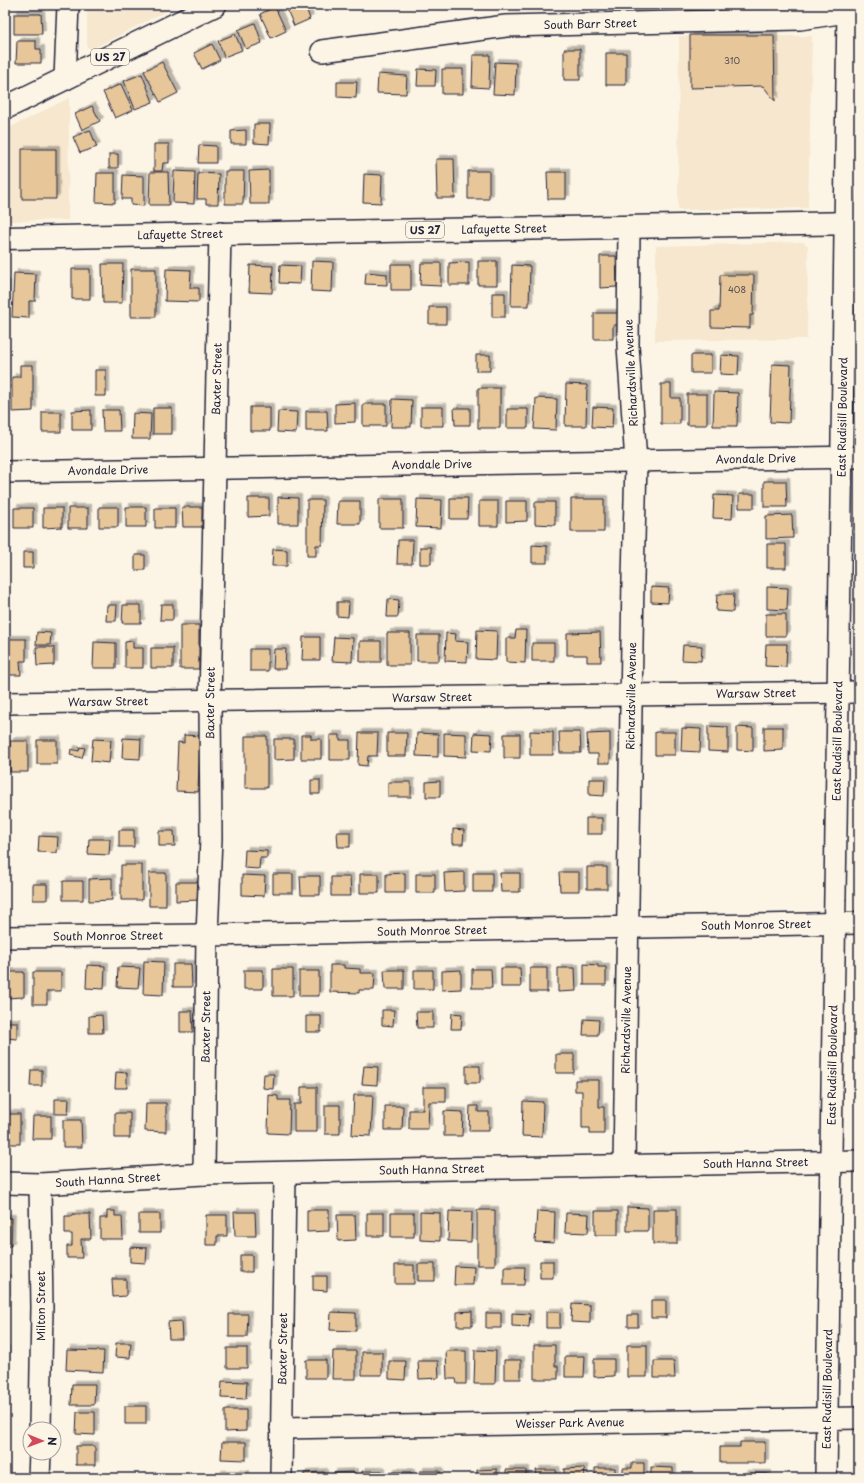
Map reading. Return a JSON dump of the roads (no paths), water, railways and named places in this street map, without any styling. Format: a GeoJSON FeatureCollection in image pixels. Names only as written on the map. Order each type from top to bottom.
{"type":"FeatureCollection","features":[{"type":"Feature","properties":{"kind":"highway","name":"US 27"},"geometry":{"type":"LineString","coordinates":[[5,108],[215,5]]}},
{"type":"Feature","properties":{"kind":"highway","name":"Lafayette Street"},"geometry":{"type":"LineString","coordinates":[[5,238],[852,223]]}},
{"type":"Feature","properties":{"kind":"street"},"geometry":{"type":"LineString","coordinates":[[65,79],[68,5]]}},
{"type":"Feature","properties":{"kind":"street","name":"South Barr Street"},"geometry":{"type":"LineString","coordinates":[[322,51],[506,26],[800,19],[851,9]]}},
{"type":"Feature","properties":{"kind":"street","name":"East Rudisill Boulevard"},"geometry":{"type":"LineString","coordinates":[[826,1478],[839,692],[850,458],[852,223],[851,9]]}},
{"type":"Feature","properties":{"kind":"street","name":"Richardsville Avenue"},"geometry":{"type":"LineString","coordinates":[[624,1166],[636,462],[628,346],[629,227]]}},
{"type":"Feature","properties":{"kind":"street","name":"Baxter Street"},"geometry":{"type":"LineString","coordinates":[[204,1174],[207,935],[211,838],[210,701],[220,233]]}},
{"type":"Feature","properties":{"kind":"street","name":"Avondale Drive"},"geometry":{"type":"LineString","coordinates":[[5,472],[850,458]]}},
{"type":"Feature","properties":{"kind":"street","name":"Warsaw Street"},"geometry":{"type":"LineString","coordinates":[[5,703],[859,692]]}},
{"type":"Feature","properties":{"kind":"street","name":"South Monroe Street"},"geometry":{"type":"LineString","coordinates":[[5,937],[207,935],[859,923]]}},
{"type":"Feature","properties":{"kind":"street","name":"South Hanna Street"},"geometry":{"type":"LineString","coordinates":[[5,1183],[40,1184],[204,1174],[859,1161]]}},
{"type":"Feature","properties":{"kind":"street","name":"Baxter Street"},"geometry":{"type":"LineString","coordinates":[[281,1478],[285,1173]]}},
{"type":"Feature","properties":{"kind":"street","name":"Milton Street"},"geometry":{"type":"LineString","coordinates":[[40,1184],[42,1307],[40,1421]]}},
{"type":"Feature","properties":{"kind":"street","name":"Weisser Park Avenue"},"geometry":{"type":"LineString","coordinates":[[281,1428],[859,1418]]}},
{"type":"Feature","properties":{"kind":"street"},"geometry":{"type":"LineString","coordinates":[[39,1478],[40,1461]]}}]}
